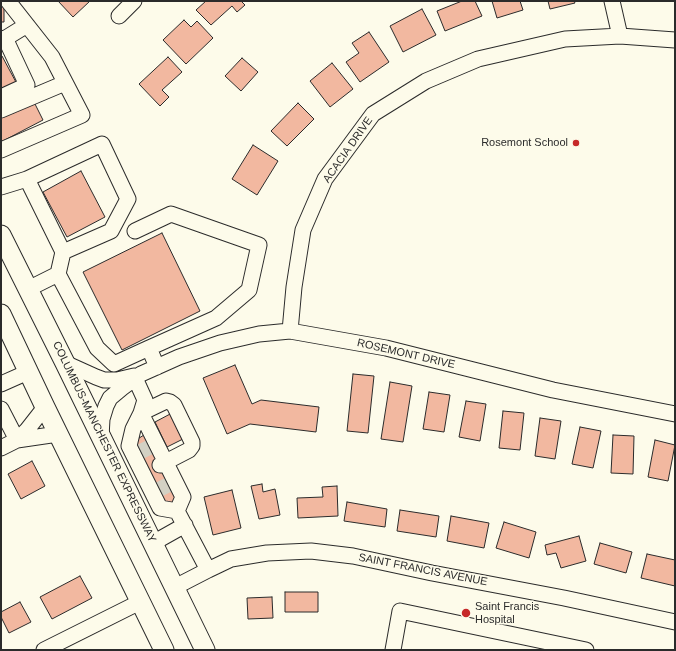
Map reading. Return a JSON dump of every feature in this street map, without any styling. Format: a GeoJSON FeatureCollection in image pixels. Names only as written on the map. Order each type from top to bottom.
{"type":"FeatureCollection","features":[{"type":"Feature","properties":{"kind":"main road","name":"COLUMBUS-MANCHESTER EXPRESSWAY"},"geometry":{"type":"LineString","coordinates":[[1,235],[102,437],[205,650]]}},
{"type":"Feature","properties":{"kind":"main road"},"geometry":{"type":"LineString","coordinates":[[1,314],[45,408],[164,650]]}},
{"type":"Feature","properties":{"kind":"street"},"geometry":{"type":"LineString","coordinates":[[1,150],[82,115],[52,57],[8,1]]}},
{"type":"Feature","properties":{"kind":"street"},"geometry":{"type":"LineString","coordinates":[[119,16],[134,1]]}},
{"type":"Feature","properties":{"kind":"street"},"geometry":{"type":"LineString","coordinates":[[612,1],[620,36]]}},
{"type":"Feature","properties":{"kind":"street"},"geometry":{"type":"LineString","coordinates":[[1,97],[27,85],[3,40],[27,25]]}},
{"type":"Feature","properties":{"kind":"street","name":"ACACIA DRIVE"},"geometry":{"type":"LineString","coordinates":[[290,331],[294,287],[303,230],[326,179],[373,114],[426,81],[478,59],[565,39],[620,36],[675,40]]}},
{"type":"Feature","properties":{"kind":"street"},"geometry":{"type":"LineString","coordinates":[[1,110],[65,83]]}},
{"type":"Feature","properties":{"kind":"street"},"geometry":{"type":"LineString","coordinates":[[1,187],[27,179],[102,144],[128,198],[111,231],[63,252]]}},
{"type":"Feature","properties":{"kind":"street"},"geometry":{"type":"LineString","coordinates":[[27,179],[63,252],[58,274],[96,348],[114,364],[216,318],[248,290],[259,245],[171,214],[135,231]]}},
{"type":"Feature","properties":{"kind":"street"},"geometry":{"type":"LineString","coordinates":[[28,289],[58,274]]}},
{"type":"Feature","properties":{"kind":"street"},"geometry":{"type":"LineString","coordinates":[[216,318],[224,342]]}},
{"type":"Feature","properties":{"kind":"street","name":"ROSEMONT DRIVE"},"geometry":{"type":"LineString","coordinates":[[102,437],[102,418],[110,398],[138,376],[179,357],[224,342],[259,334],[290,331],[386,348],[553,390],[675,414]]}},
{"type":"Feature","properties":{"kind":"street"},"geometry":{"type":"LineString","coordinates":[[149,348],[157,367]]}},
{"type":"Feature","properties":{"kind":"street","name":"ROSEMONT DRIVE"},"geometry":{"type":"LineString","coordinates":[[65,363],[104,380],[117,380],[138,376]]}},
{"type":"Feature","properties":{"kind":"street"},"geometry":{"type":"LineString","coordinates":[[1,384],[28,372]]}},
{"type":"Feature","properties":{"kind":"street"},"geometry":{"type":"LineString","coordinates":[[138,376],[145,400],[141,413],[133,429],[129,446],[155,492],[160,508],[177,511]]}},
{"type":"Feature","properties":{"kind":"street"},"geometry":{"type":"LineString","coordinates":[[141,413],[166,401],[170,402],[174,405],[192,442],[192,446],[189,450],[163,464]]}},
{"type":"Feature","properties":{"kind":"street"},"geometry":{"type":"LineString","coordinates":[[17,440],[45,408]]}},
{"type":"Feature","properties":{"kind":"street"},"geometry":{"type":"LineString","coordinates":[[1,409],[17,440]]}},
{"type":"Feature","properties":{"kind":"street"},"geometry":{"type":"LineString","coordinates":[[141,413],[153,445],[173,483],[183,497],[177,511]]}},
{"type":"Feature","properties":{"kind":"street"},"geometry":{"type":"LineString","coordinates":[[1,448],[17,440],[58,434]]}},
{"type":"Feature","properties":{"kind":"street"},"geometry":{"type":"LineString","coordinates":[[115,465],[135,455]]}},
{"type":"Feature","properties":{"kind":"street"},"geometry":{"type":"LineString","coordinates":[[177,511],[208,570]]}},
{"type":"Feature","properties":{"kind":"street"},"geometry":{"type":"LineString","coordinates":[[153,543],[185,526]]}},
{"type":"Feature","properties":{"kind":"street","name":"SAINT FRANCIS AVENUE"},"geometry":{"type":"LineString","coordinates":[[175,587],[231,559],[267,553],[311,551],[353,556],[432,573],[564,598],[675,622]]}},
{"type":"Feature","properties":{"kind":"street"},"geometry":{"type":"LineString","coordinates":[[44,650],[140,602]]}},
{"type":"Feature","properties":{"kind":"street"},"geometry":{"type":"LineString","coordinates":[[393,650],[400,611],[522,643],[586,650]]}},
{"type":"Feature","properties":{"kind":"building"},"geometry":{"type":"Polygon","coordinates":[[[1,1],[4,1],[4,22],[1,22],[1,1]]]}},
{"type":"Feature","properties":{"kind":"building"},"geometry":{"type":"Polygon","coordinates":[[[58,1],[90,1],[73,17],[58,1]]]}},
{"type":"Feature","properties":{"kind":"building"},"geometry":{"type":"Polygon","coordinates":[[[206,1],[241,1],[245,5],[237,12],[232,6],[211,25],[196,10],[206,1]]]}},
{"type":"Feature","properties":{"kind":"building"},"geometry":{"type":"Polygon","coordinates":[[[462,1],[475,1],[482,16],[445,31],[437,11],[462,1]]]}},
{"type":"Feature","properties":{"kind":"building"},"geometry":{"type":"Polygon","coordinates":[[[492,1],[520,1],[523,10],[497,18],[492,1]]]}},
{"type":"Feature","properties":{"kind":"building"},"geometry":{"type":"Polygon","coordinates":[[[548,1],[574,1],[575,3],[550,9],[548,1]]]}},
{"type":"Feature","properties":{"kind":"building"},"geometry":{"type":"Polygon","coordinates":[[[422,9],[436,35],[403,52],[390,26],[422,9]]]}},
{"type":"Feature","properties":{"kind":"building"},"geometry":{"type":"Polygon","coordinates":[[[184,20],[191,27],[197,21],[213,38],[186,64],[163,40],[184,20]]]}},
{"type":"Feature","properties":{"kind":"building"},"geometry":{"type":"Polygon","coordinates":[[[369,32],[389,62],[360,82],[346,62],[359,53],[352,43],[369,32]]]}},
{"type":"Feature","properties":{"kind":"building"},"geometry":{"type":"Polygon","coordinates":[[[1,56],[17,84],[1,92],[1,56]]]}},
{"type":"Feature","properties":{"kind":"building"},"geometry":{"type":"Polygon","coordinates":[[[168,57],[182,72],[162,90],[169,97],[160,106],[139,84],[168,57]]]}},
{"type":"Feature","properties":{"kind":"building"},"geometry":{"type":"Polygon","coordinates":[[[242,58],[258,72],[241,91],[225,76],[242,58]]]}},
{"type":"Feature","properties":{"kind":"building"},"geometry":{"type":"Polygon","coordinates":[[[332,63],[353,89],[330,107],[310,81],[332,63]]]}},
{"type":"Feature","properties":{"kind":"building"},"geometry":{"type":"Polygon","coordinates":[[[33,100],[43,120],[1,142],[1,117],[33,100]]]}},
{"type":"Feature","properties":{"kind":"building"},"geometry":{"type":"Polygon","coordinates":[[[298,103],[314,119],[287,146],[271,131],[298,103]]]}},
{"type":"Feature","properties":{"kind":"building"},"geometry":{"type":"Polygon","coordinates":[[[253,145],[278,161],[257,195],[232,179],[253,145]]]}},
{"type":"Feature","properties":{"kind":"building"},"geometry":{"type":"Polygon","coordinates":[[[81,171],[105,217],[67,237],[43,192],[81,171]]]}},
{"type":"Feature","properties":{"kind":"building"},"geometry":{"type":"Polygon","coordinates":[[[162,233],[200,311],[122,350],[83,272],[162,233]]]}},
{"type":"Feature","properties":{"kind":"building"},"geometry":{"type":"Polygon","coordinates":[[[235,365],[252,404],[261,400],[319,407],[316,432],[250,424],[227,434],[203,378],[235,365]]]}},
{"type":"Feature","properties":{"kind":"building"},"geometry":{"type":"Polygon","coordinates":[[[353,374],[374,376],[368,433],[347,431],[353,374]]]}},
{"type":"Feature","properties":{"kind":"building"},"geometry":{"type":"Polygon","coordinates":[[[390,382],[412,386],[403,442],[381,439],[390,382]]]}},
{"type":"Feature","properties":{"kind":"building"},"geometry":{"type":"Polygon","coordinates":[[[429,392],[450,395],[444,432],[423,429],[429,392]]]}},
{"type":"Feature","properties":{"kind":"building"},"geometry":{"type":"Polygon","coordinates":[[[466,401],[486,404],[480,441],[459,437],[466,401]]]}},
{"type":"Feature","properties":{"kind":"building"},"geometry":{"type":"Polygon","coordinates":[[[503,411],[524,413],[520,450],[499,448],[503,411]]]}},
{"type":"Feature","properties":{"kind":"building"},"geometry":{"type":"Polygon","coordinates":[[[172,413],[185,438],[167,447],[155,422],[172,413]]]}},
{"type":"Feature","properties":{"kind":"building"},"geometry":{"type":"Polygon","coordinates":[[[540,418],[561,421],[555,459],[535,456],[540,418]]]}},
{"type":"Feature","properties":{"kind":"building"},"geometry":{"type":"Polygon","coordinates":[[[580,427],[601,431],[593,468],[572,464],[580,427]]]}},
{"type":"Feature","properties":{"kind":"building"},"geometry":{"type":"Polygon","coordinates":[[[144,435],[178,499],[165,507],[131,443],[144,435]]]}},
{"type":"Feature","properties":{"kind":"building"},"geometry":{"type":"Polygon","coordinates":[[[613,435],[634,436],[633,474],[611,473],[613,435]]]}},
{"type":"Feature","properties":{"kind":"building"},"geometry":{"type":"Polygon","coordinates":[[[655,440],[675,445],[668,481],[648,477],[655,440]]]}},
{"type":"Feature","properties":{"kind":"building"},"geometry":{"type":"Polygon","coordinates":[[[32,461],[45,486],[21,499],[8,474],[32,461]]]}},
{"type":"Feature","properties":{"kind":"building"},"geometry":{"type":"Polygon","coordinates":[[[262,484],[263,492],[275,489],[280,515],[259,519],[251,486],[262,484]]]}},
{"type":"Feature","properties":{"kind":"building"},"geometry":{"type":"Polygon","coordinates":[[[337,486],[338,516],[298,518],[297,498],[323,497],[322,487],[337,486]]]}},
{"type":"Feature","properties":{"kind":"building"},"geometry":{"type":"Polygon","coordinates":[[[232,490],[241,528],[213,535],[204,497],[232,490]]]}},
{"type":"Feature","properties":{"kind":"building"},"geometry":{"type":"Polygon","coordinates":[[[347,502],[387,509],[385,527],[344,521],[347,502]]]}},
{"type":"Feature","properties":{"kind":"building"},"geometry":{"type":"Polygon","coordinates":[[[400,510],[439,516],[436,537],[397,531],[400,510]]]}},
{"type":"Feature","properties":{"kind":"building"},"geometry":{"type":"Polygon","coordinates":[[[451,516],[489,523],[484,548],[447,541],[451,516]]]}},
{"type":"Feature","properties":{"kind":"building"},"geometry":{"type":"Polygon","coordinates":[[[504,522],[536,532],[529,558],[496,548],[504,522]]]}},
{"type":"Feature","properties":{"kind":"building"},"geometry":{"type":"Polygon","coordinates":[[[579,536],[586,561],[561,568],[556,553],[547,555],[545,545],[579,536]]]}},
{"type":"Feature","properties":{"kind":"building"},"geometry":{"type":"Polygon","coordinates":[[[600,543],[632,552],[626,573],[594,564],[600,543]]]}},
{"type":"Feature","properties":{"kind":"building"},"geometry":{"type":"Polygon","coordinates":[[[647,554],[675,560],[675,586],[641,578],[647,554]]]}},
{"type":"Feature","properties":{"kind":"building"},"geometry":{"type":"Polygon","coordinates":[[[80,576],[92,598],[52,619],[40,597],[80,576]]]}},
{"type":"Feature","properties":{"kind":"building"},"geometry":{"type":"Polygon","coordinates":[[[285,592],[318,592],[318,612],[285,612],[285,592]]]}},
{"type":"Feature","properties":{"kind":"building"},"geometry":{"type":"Polygon","coordinates":[[[272,597],[273,618],[248,619],[247,598],[272,597]]]}},
{"type":"Feature","properties":{"kind":"building"},"geometry":{"type":"Polygon","coordinates":[[[20,602],[31,622],[9,633],[1,617],[1,612],[20,602]]]}},
{"type":"Feature","properties":{"kind":"tunnel"},"geometry":{"type":"LineString","coordinates":[[136,454],[150,447]]}},
{"type":"Feature","properties":{"kind":"tunnel"},"geometry":{"type":"LineString","coordinates":[[156,491],[170,484]]}},
{"type":"Feature","properties":{"kind":"place","name":"Rosemont School"},"geometry":{"type":"Point","coordinates":[576,143]}},
{"type":"Feature","properties":{"kind":"place","name":"Saint Francis Hospital"},"geometry":{"type":"Point","coordinates":[466,613]}}]}
